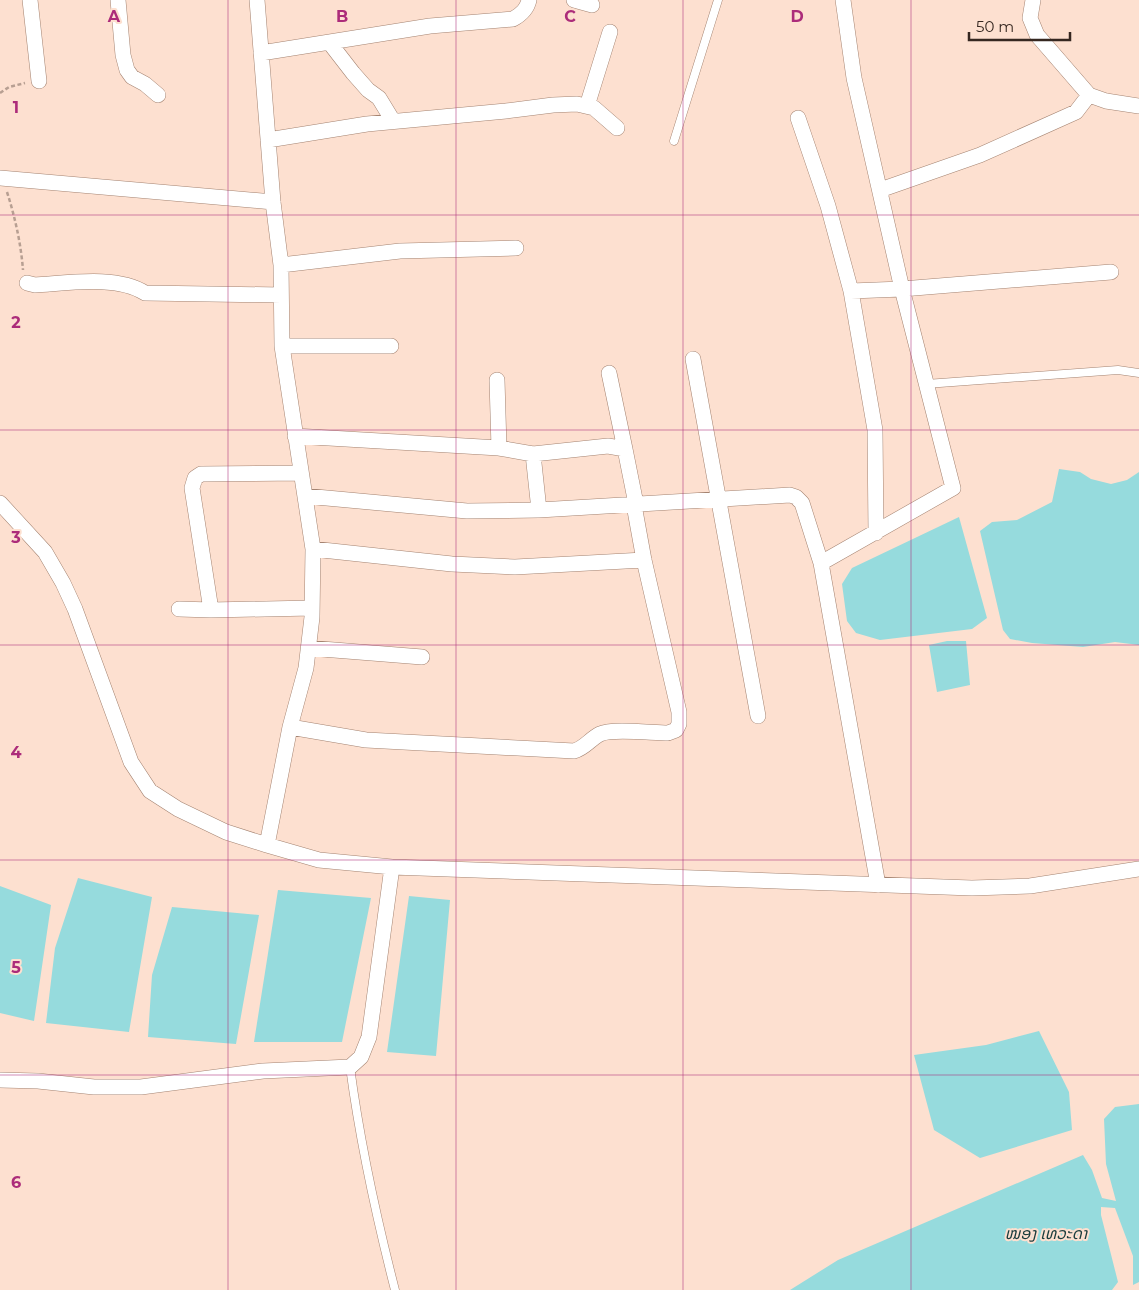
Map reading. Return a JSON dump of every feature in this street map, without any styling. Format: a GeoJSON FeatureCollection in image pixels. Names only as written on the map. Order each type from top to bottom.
{"type":"FeatureCollection","features":[{"type":"Feature","properties":{"kind":"street"},"geometry":{"type":"LineString","coordinates":[[30,0],[39,81]]}},
{"type":"Feature","properties":{"kind":"street"},"geometry":{"type":"LineString","coordinates":[[118,0],[126,70],[132,77],[145,84],[158,95]]}},
{"type":"Feature","properties":{"kind":"street"},"geometry":{"type":"LineString","coordinates":[[257,0],[273,202],[280,265],[282,346],[313,549],[312,608],[306,668],[290,728],[267,845]]}},
{"type":"Feature","properties":{"kind":"street"},"geometry":{"type":"LineString","coordinates":[[261,53],[430,26],[513,19],[521,15],[530,0]]}},
{"type":"Feature","properties":{"kind":"street"},"geometry":{"type":"LineString","coordinates":[[574,0],[592,5]]}},
{"type":"Feature","properties":{"kind":"street"},"geometry":{"type":"LineString","coordinates":[[822,564],[953,488],[902,289],[854,78],[843,0]]}},
{"type":"Feature","properties":{"kind":"street"},"geometry":{"type":"LineString","coordinates":[[1033,0],[1030,18],[1037,35],[1089,95],[1106,101],[1139,106]]}},
{"type":"Feature","properties":{"kind":"street"},"geometry":{"type":"LineString","coordinates":[[587,106],[610,32]]}},
{"type":"Feature","properties":{"kind":"street"},"geometry":{"type":"LineString","coordinates":[[329,42],[368,90],[379,98],[393,121]]}},
{"type":"Feature","properties":{"kind":"street"},"geometry":{"type":"LineString","coordinates":[[880,190],[980,155],[1076,112],[1089,95]]}},
{"type":"Feature","properties":{"kind":"street"},"geometry":{"type":"LineString","coordinates":[[268,140],[393,121],[577,104],[594,108],[618,128]]}},
{"type":"Feature","properties":{"kind":"street"},"geometry":{"type":"LineString","coordinates":[[798,118],[828,206],[851,292],[875,430],[876,532]]}},
{"type":"Feature","properties":{"kind":"street"},"geometry":{"type":"LineString","coordinates":[[1,179],[273,202]]}},
{"type":"Feature","properties":{"kind":"street"},"geometry":{"type":"LineString","coordinates":[[280,265],[400,251],[516,248]]}},
{"type":"Feature","properties":{"kind":"street"},"geometry":{"type":"LineString","coordinates":[[851,292],[1111,272]]}},
{"type":"Feature","properties":{"kind":"street"},"geometry":{"type":"LineString","coordinates":[[26,283],[35,285],[102,282],[136,287],[146,293],[281,295]]}},
{"type":"Feature","properties":{"kind":"street"},"geometry":{"type":"LineString","coordinates":[[282,346],[392,346]]}},
{"type":"Feature","properties":{"kind":"street"},"geometry":{"type":"LineString","coordinates":[[693,359],[758,716]]}},
{"type":"Feature","properties":{"kind":"street"},"geometry":{"type":"LineString","coordinates":[[290,728],[366,740],[574,751],[582,748],[600,734],[610,731],[668,733],[676,730],[679,724],[679,712],[644,560],[625,449],[609,373]]}},
{"type":"Feature","properties":{"kind":"street"},"geometry":{"type":"LineString","coordinates":[[497,380],[499,448]]}},
{"type":"Feature","properties":{"kind":"street"},"geometry":{"type":"LineString","coordinates":[[295,436],[499,448],[533,454],[608,446],[625,449]]}},
{"type":"Feature","properties":{"kind":"street"},"geometry":{"type":"LineString","coordinates":[[533,454],[539,510]]}},
{"type":"Feature","properties":{"kind":"street"},"geometry":{"type":"LineString","coordinates":[[211,610],[192,488],[195,478],[201,474],[301,473]]}},
{"type":"Feature","properties":{"kind":"street"},"geometry":{"type":"LineString","coordinates":[[305,496],[467,511],[539,510],[790,495],[796,497],[802,503],[822,564],[878,885]]}},
{"type":"Feature","properties":{"kind":"street"},"geometry":{"type":"LineString","coordinates":[[0,503],[45,552],[63,583],[75,608],[131,762],[150,791],[178,808],[226,832],[319,860],[392,867],[972,888],[1030,886],[1139,869]]}},
{"type":"Feature","properties":{"kind":"street"},"geometry":{"type":"LineString","coordinates":[[313,549],[452,564],[506,566],[644,560]]}},
{"type":"Feature","properties":{"kind":"street"},"geometry":{"type":"LineString","coordinates":[[179,609],[312,608]]}},
{"type":"Feature","properties":{"kind":"street"},"geometry":{"type":"LineString","coordinates":[[309,648],[422,656]]}},
{"type":"Feature","properties":{"kind":"street"},"geometry":{"type":"LineString","coordinates":[[0,1080],[38,1081],[94,1087],[141,1087],[263,1072],[350,1067],[361,1057],[370,1037],[392,867]]}},
{"type":"Feature","properties":{"kind":"lane"},"geometry":{"type":"LineString","coordinates":[[674,141],[718,0]]}},
{"type":"Feature","properties":{"kind":"lane"},"geometry":{"type":"LineString","coordinates":[[926,384],[1118,370],[1139,373]]}},
{"type":"Feature","properties":{"kind":"lane"},"geometry":{"type":"LineString","coordinates":[[350,1067],[358,1126],[395,1290]]}},
{"type":"Feature","properties":{"kind":"path"},"geometry":{"type":"LineString","coordinates":[[0,93],[10,86],[39,81]]}},
{"type":"Feature","properties":{"kind":"path"},"geometry":{"type":"LineString","coordinates":[[1,179],[13,209],[22,256],[23,276],[26,283]]}},
{"type":"Feature","properties":{"kind":"water"},"geometry":{"type":"Polygon","coordinates":[[[1059,469],[1080,472],[1091,479],[1111,484],[1127,480],[1139,472],[1139,645],[1115,642],[1083,647],[1032,643],[1010,639],[1003,630],[980,531],[992,522],[1017,520],[1052,502],[1059,469]]]}},
{"type":"Feature","properties":{"kind":"water"},"geometry":{"type":"Polygon","coordinates":[[[959,517],[987,618],[972,629],[880,640],[856,633],[847,621],[842,584],[852,568],[959,517]]]}},
{"type":"Feature","properties":{"kind":"water"},"geometry":{"type":"Polygon","coordinates":[[[947,641],[966,641],[970,685],[937,692],[929,645],[947,641]]]}},
{"type":"Feature","properties":{"kind":"water"},"geometry":{"type":"Polygon","coordinates":[[[78,878],[152,897],[129,1032],[46,1023],[55,948],[78,878]]]}},
{"type":"Feature","properties":{"kind":"water"},"geometry":{"type":"Polygon","coordinates":[[[0,886],[51,905],[34,1021],[0,1013],[0,886]]]}},
{"type":"Feature","properties":{"kind":"water"},"geometry":{"type":"Polygon","coordinates":[[[278,890],[371,898],[342,1042],[254,1042],[278,890]]]}},
{"type":"Feature","properties":{"kind":"water"},"geometry":{"type":"Polygon","coordinates":[[[409,896],[450,900],[436,1056],[387,1052],[409,896]]]}},
{"type":"Feature","properties":{"kind":"water"},"geometry":{"type":"Polygon","coordinates":[[[172,907],[259,915],[236,1044],[148,1037],[152,975],[172,907]]]}},
{"type":"Feature","properties":{"kind":"water"},"geometry":{"type":"Polygon","coordinates":[[[1039,1031],[1069,1092],[1072,1130],[980,1158],[934,1130],[914,1055],[986,1045],[1039,1031]]]}},
{"type":"Feature","properties":{"kind":"water","name":"ໜອງ ເທວະດາ"},"geometry":{"type":"Polygon","coordinates":[[[1139,1104],[1139,1282],[1133,1285],[1133,1256],[1115,1208],[1101,1207],[1101,1215],[1118,1282],[1112,1290],[790,1290],[838,1260],[1083,1155],[1092,1170],[1102,1198],[1116,1201],[1106,1164],[1104,1119],[1115,1107],[1139,1104]]]}}]}
